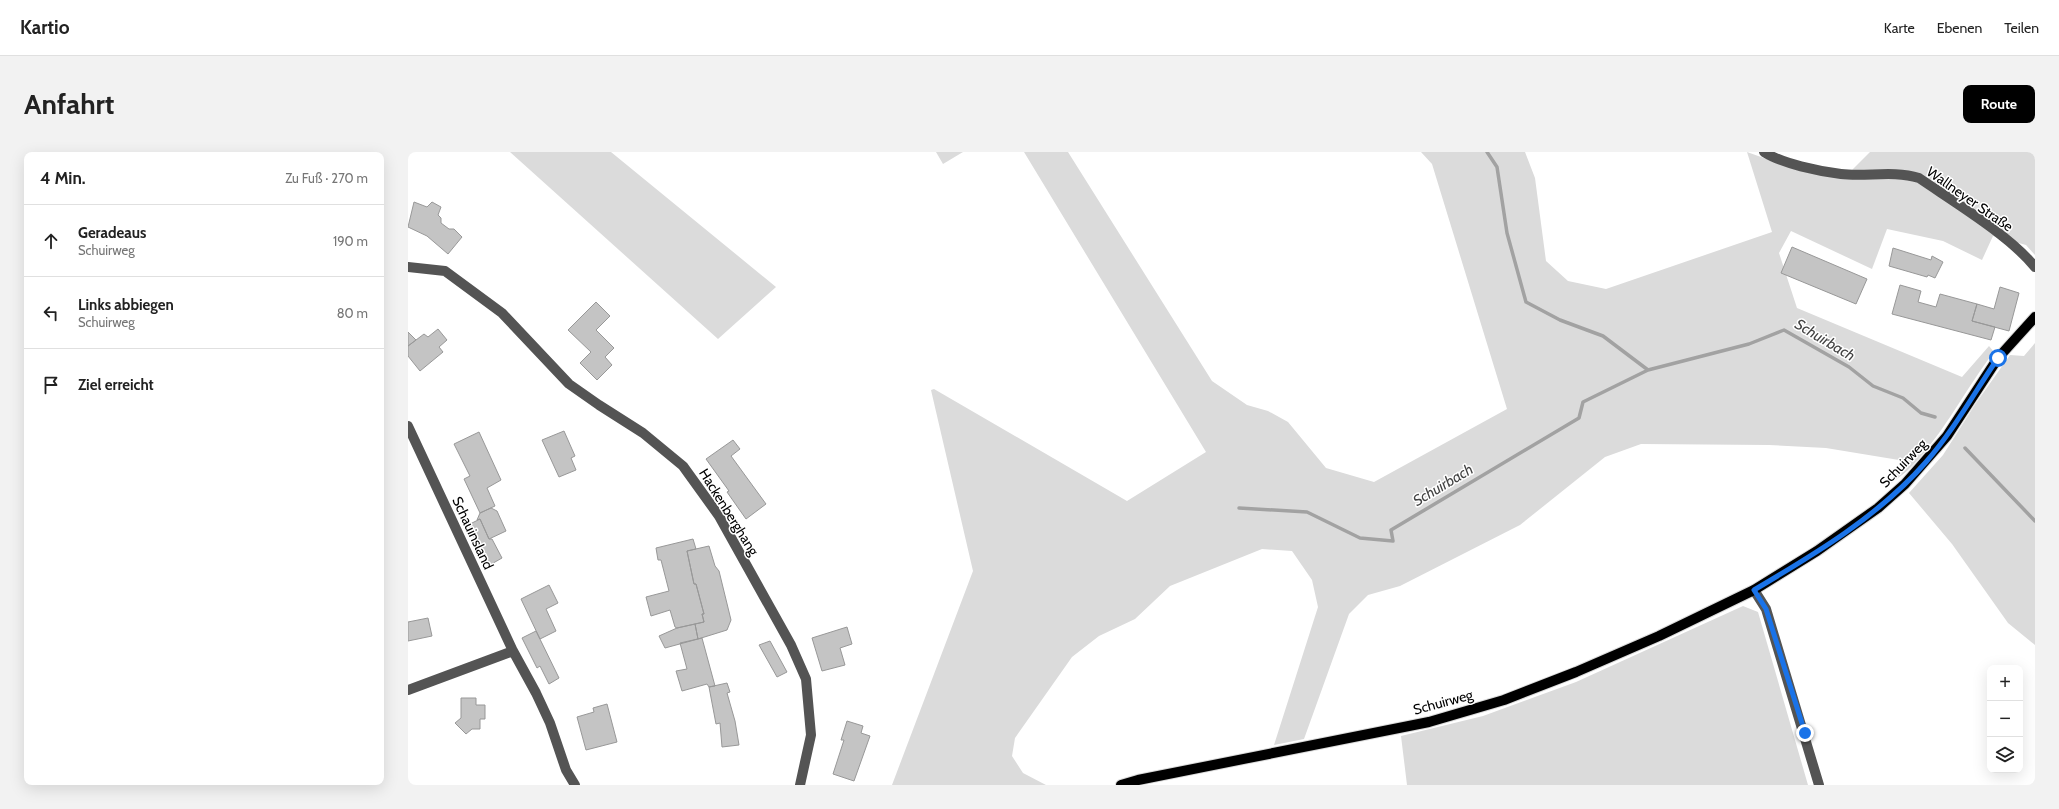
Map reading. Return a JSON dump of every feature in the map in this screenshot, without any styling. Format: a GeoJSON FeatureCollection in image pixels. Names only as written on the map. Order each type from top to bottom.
{"type":"FeatureCollection","features":[{"type":"Feature","properties":{"kind":"main road","name":"Schuirweg"},"geometry":{"type":"LineString","coordinates":[[1121,785],[1146,778],[1429,722],[1504,700],[1659,636],[1754,590],[1817,551],[1878,508],[1905,484],[1947,436],[1998,358],[2035,317]]}},
{"type":"Feature","properties":{"kind":"street","name":"Wallneyer Straße"},"geometry":{"type":"LineString","coordinates":[[1764,152],[1783,160],[1842,174],[1904,174],[1919,178],[2002,237],[2025,256],[2035,267]]}},
{"type":"Feature","properties":{"kind":"street","name":"Hackenberghang"},"geometry":{"type":"LineString","coordinates":[[408,267],[445,271],[502,313],[569,384],[599,406],[643,433],[683,466],[719,516],[791,645],[806,679],[811,735],[800,785]]}},
{"type":"Feature","properties":{"kind":"street","name":"Schauinsland"},"geometry":{"type":"LineString","coordinates":[[408,426],[513,651],[536,693],[550,723],[566,770],[575,785]]}},
{"type":"Feature","properties":{"kind":"street"},"geometry":{"type":"LineString","coordinates":[[1754,590],[1766,609],[1819,785]]}},
{"type":"Feature","properties":{"kind":"street"},"geometry":{"type":"LineString","coordinates":[[408,690],[513,651]]}},
{"type":"Feature","properties":{"kind":"shaded area"},"geometry":{"type":"Polygon","coordinates":[[[510,152],[611,152],[776,287],[718,339],[510,152]]]}},
{"type":"Feature","properties":{"kind":"shaded area"},"geometry":{"type":"Polygon","coordinates":[[[936,152],[963,152],[943,164],[936,152]]]}},
{"type":"Feature","properties":{"kind":"shaded area"},"geometry":{"type":"Polygon","coordinates":[[[1024,152],[1068,152],[1212,381],[1247,405],[1268,411],[1288,422],[1326,468],[1374,482],[1507,409],[1432,164],[1421,152],[1525,152],[1535,178],[1546,261],[1568,281],[1606,289],[1772,232],[1747,152],[1789,167],[1844,178],[1870,152],[2035,152],[2035,255],[2026,245],[1993,236],[1982,260],[1943,241],[1887,229],[1872,269],[1791,231],[1779,253],[1797,308],[1962,377],[1989,346],[1994,352],[1946,423],[1925,451],[1908,470],[1886,487],[1905,461],[1826,448],[1769,445],[1641,444],[1605,457],[1520,525],[1400,586],[1368,595],[1349,614],[1304,739],[1274,745],[1318,607],[1312,580],[1292,551],[1262,549],[1170,586],[1135,619],[1099,636],[1072,657],[1015,738],[1012,756],[1023,773],[1046,785],[892,785],[973,571],[931,390],[934,389],[1127,501],[1206,452],[1024,152]]]}},
{"type":"Feature","properties":{"kind":"shaded area"},"geometry":{"type":"Polygon","coordinates":[[[2035,343],[2035,645],[2008,623],[1952,544],[1909,493],[1943,455],[1976,403],[2010,355],[2024,356],[2035,343]]]}},
{"type":"Feature","properties":{"kind":"shaded area"},"geometry":{"type":"Polygon","coordinates":[[[1743,606],[1758,612],[1808,785],[1407,785],[1401,736],[1483,716],[1576,682],[1743,606]]]}},
{"type":"Feature","properties":{"kind":"building"},"geometry":{"type":"Polygon","coordinates":[[[414,202],[427,207],[432,202],[441,207],[438,215],[441,218],[441,223],[449,229],[454,229],[462,237],[448,254],[427,236],[408,227],[414,202]]]}},
{"type":"Feature","properties":{"kind":"building"},"geometry":{"type":"Polygon","coordinates":[[[1792,247],[1867,279],[1856,304],[1781,273],[1792,247]]]}},
{"type":"Feature","properties":{"kind":"building"},"geometry":{"type":"Polygon","coordinates":[[[1893,248],[1931,260],[1932,256],[1943,262],[1935,278],[1928,275],[1927,277],[1889,266],[1893,248]]]}},
{"type":"Feature","properties":{"kind":"building"},"geometry":{"type":"Polygon","coordinates":[[[1900,285],[1921,291],[1918,302],[1936,307],[1940,294],[1977,304],[1972,321],[1995,327],[1991,340],[1892,314],[1900,285]]]}},
{"type":"Feature","properties":{"kind":"building"},"geometry":{"type":"Polygon","coordinates":[[[2000,287],[2019,293],[2009,331],[1972,321],[1977,304],[1994,309],[2000,287]]]}},
{"type":"Feature","properties":{"kind":"building"},"geometry":{"type":"Polygon","coordinates":[[[596,302],[610,316],[596,330],[614,348],[605,357],[612,365],[597,380],[580,363],[591,352],[568,330],[596,302]]]}},
{"type":"Feature","properties":{"kind":"building"},"geometry":{"type":"Polygon","coordinates":[[[438,329],[447,340],[439,347],[443,352],[420,371],[408,356],[408,346],[424,334],[428,337],[438,329]]]}},
{"type":"Feature","properties":{"kind":"building"},"geometry":{"type":"Polygon","coordinates":[[[408,332],[416,340],[408,346],[408,332]]]}},
{"type":"Feature","properties":{"kind":"building"},"geometry":{"type":"Polygon","coordinates":[[[564,431],[575,456],[571,458],[576,470],[559,477],[542,440],[564,431]]]}},
{"type":"Feature","properties":{"kind":"building"},"geometry":{"type":"Polygon","coordinates":[[[479,432],[501,480],[487,488],[495,506],[480,513],[464,479],[470,476],[454,444],[479,432]]]}},
{"type":"Feature","properties":{"kind":"building"},"geometry":{"type":"Polygon","coordinates":[[[733,440],[740,449],[731,456],[766,504],[746,519],[727,492],[729,491],[706,459],[733,440]]]}},
{"type":"Feature","properties":{"kind":"building"},"geometry":{"type":"Polygon","coordinates":[[[491,508],[497,511],[506,531],[489,539],[480,519],[477,520],[480,513],[491,508]]]}},
{"type":"Feature","properties":{"kind":"building"},"geometry":{"type":"Polygon","coordinates":[[[480,519],[489,539],[492,539],[502,558],[488,566],[468,525],[480,519]]]}},
{"type":"Feature","properties":{"kind":"building"},"geometry":{"type":"Polygon","coordinates":[[[693,539],[696,549],[687,551],[694,584],[696,584],[704,614],[702,614],[704,622],[677,628],[675,627],[670,610],[651,616],[646,597],[669,591],[661,560],[658,560],[656,548],[693,539]]]}},
{"type":"Feature","properties":{"kind":"building"},"geometry":{"type":"Polygon","coordinates":[[[709,546],[715,566],[719,571],[731,620],[727,630],[698,639],[695,624],[704,622],[702,614],[704,614],[696,584],[694,584],[687,551],[709,546]]]}},
{"type":"Feature","properties":{"kind":"building"},"geometry":{"type":"Polygon","coordinates":[[[549,585],[558,603],[546,609],[556,631],[540,639],[521,599],[549,585]]]}},
{"type":"Feature","properties":{"kind":"building"},"geometry":{"type":"Polygon","coordinates":[[[428,618],[432,636],[408,641],[408,622],[428,618]]]}},
{"type":"Feature","properties":{"kind":"building"},"geometry":{"type":"Polygon","coordinates":[[[695,624],[698,639],[665,648],[659,636],[677,628],[695,624]]]}},
{"type":"Feature","properties":{"kind":"building"},"geometry":{"type":"Polygon","coordinates":[[[847,627],[852,644],[840,648],[845,665],[822,671],[812,638],[847,627]]]}},
{"type":"Feature","properties":{"kind":"building"},"geometry":{"type":"Polygon","coordinates":[[[536,631],[559,678],[549,684],[540,666],[537,668],[522,638],[536,631]]]}},
{"type":"Feature","properties":{"kind":"building"},"geometry":{"type":"Polygon","coordinates":[[[702,638],[715,686],[709,687],[707,684],[682,691],[676,671],[687,669],[680,643],[702,638]]]}},
{"type":"Feature","properties":{"kind":"building"},"geometry":{"type":"Polygon","coordinates":[[[770,641],[787,672],[777,677],[759,645],[770,641]]]}},
{"type":"Feature","properties":{"kind":"building"},"geometry":{"type":"Polygon","coordinates":[[[727,683],[730,692],[727,693],[735,721],[739,745],[722,747],[720,723],[716,724],[709,687],[727,683]]]}},
{"type":"Feature","properties":{"kind":"building"},"geometry":{"type":"Polygon","coordinates":[[[461,698],[476,698],[476,705],[485,705],[485,719],[480,719],[480,729],[472,729],[466,734],[455,723],[461,718],[461,698]]]}},
{"type":"Feature","properties":{"kind":"building"},"geometry":{"type":"Polygon","coordinates":[[[607,704],[617,742],[586,750],[577,717],[594,712],[593,708],[607,704]]]}},
{"type":"Feature","properties":{"kind":"building"},"geometry":{"type":"Polygon","coordinates":[[[847,721],[863,726],[861,733],[870,736],[854,781],[833,774],[844,740],[841,740],[847,721]]]}},
{"type":"Feature","properties":{"kind":"waterway","name":"Schuirbach"},"geometry":{"type":"LineString","coordinates":[[1487,152],[1497,167],[1507,233],[1526,302],[1560,320],[1603,336],[1648,370]]}},
{"type":"Feature","properties":{"kind":"waterway","name":"Schuirbach"},"geometry":{"type":"LineString","coordinates":[[1239,508],[1307,512],[1360,538],[1393,541],[1391,530],[1579,418],[1583,402],[1648,370],[1749,344],[1784,330],[1849,367],[1873,386],[1903,398],[1921,413],[1935,417]]}},
{"type":"Feature","properties":{"kind":"waterway","name":"Schuirbach"},"geometry":{"type":"LineString","coordinates":[[1965,448],[2035,521]]}},
{"type":"Feature","properties":{"kind":"route"},"geometry":{"type":"LineString","coordinates":[[1805,733],[1766,609],[1754,590],[1817,551],[1878,508],[1905,484],[1947,436],[1998,358]]}}]}
